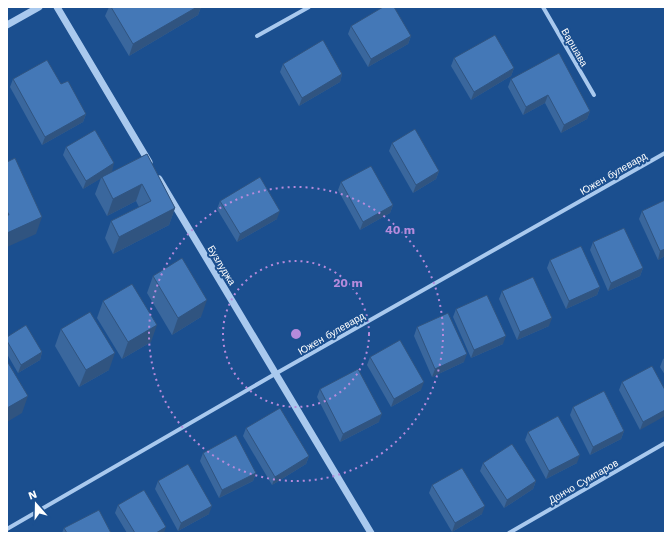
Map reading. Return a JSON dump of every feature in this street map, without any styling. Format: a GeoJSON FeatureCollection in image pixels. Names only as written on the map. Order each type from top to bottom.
{"type":"FeatureCollection","features":[{"type":"Feature","properties":{"kind":"street"},"geometry":{"type":"LineString","coordinates":[[7,25],[39,7]]}},
{"type":"Feature","properties":{"kind":"street","name":"Бузлуджа"},"geometry":{"type":"LineString","coordinates":[[57,7],[371,533]]}},
{"type":"Feature","properties":{"kind":"street"},"geometry":{"type":"LineString","coordinates":[[257,36],[309,7]]}},
{"type":"Feature","properties":{"kind":"street","name":"Варшава"},"geometry":{"type":"LineString","coordinates":[[543,7],[594,95]]}},
{"type":"Feature","properties":{"kind":"street","name":"Южен булевард"},"geometry":{"type":"LineString","coordinates":[[7,529],[275,374],[665,153]]}},
{"type":"Feature","properties":{"kind":"street","name":"Дончо Сумпаров"},"geometry":{"type":"LineString","coordinates":[[509,533],[665,444]]}},
{"type":"Feature","properties":{"kind":"building"},"geometry":{"type":"Polygon","coordinates":[[[111,7],[197,7],[133,44],[111,7]]]}},
{"type":"Feature","properties":{"kind":"building"},"geometry":{"type":"Polygon","coordinates":[[[383,7],[394,7],[411,36],[371,59],[351,26],[383,7]]]}},
{"type":"Feature","properties":{"kind":"building"},"geometry":{"type":"Polygon","coordinates":[[[495,35],[514,68],[474,92],[454,58],[495,35]]]}},
{"type":"Feature","properties":{"kind":"building"},"geometry":{"type":"Polygon","coordinates":[[[323,40],[342,74],[302,98],[283,64],[323,40]]]}},
{"type":"Feature","properties":{"kind":"building"},"geometry":{"type":"Polygon","coordinates":[[[559,53],[590,111],[564,125],[548,95],[526,107],[511,79],[559,53]]]}},
{"type":"Feature","properties":{"kind":"building"},"geometry":{"type":"Polygon","coordinates":[[[47,60],[61,84],[68,81],[86,114],[45,137],[13,79],[47,60]]]}},
{"type":"Feature","properties":{"kind":"building"},"geometry":{"type":"Polygon","coordinates":[[[415,129],[439,171],[416,185],[392,143],[415,129]]]}},
{"type":"Feature","properties":{"kind":"building"},"geometry":{"type":"Polygon","coordinates":[[[95,130],[114,163],[86,181],[66,147],[95,130]]]}},
{"type":"Feature","properties":{"kind":"building"},"geometry":{"type":"Polygon","coordinates":[[[147,154],[175,208],[119,237],[111,221],[151,201],[142,184],[113,199],[102,177],[147,154]]]}},
{"type":"Feature","properties":{"kind":"building"},"geometry":{"type":"Polygon","coordinates":[[[15,158],[42,217],[7,233],[7,215],[9,215],[7,211],[7,162],[15,158]]]}},
{"type":"Feature","properties":{"kind":"building"},"geometry":{"type":"Polygon","coordinates":[[[371,166],[393,205],[363,222],[341,182],[371,166]]]}},
{"type":"Feature","properties":{"kind":"building"},"geometry":{"type":"Polygon","coordinates":[[[260,177],[280,211],[240,234],[220,201],[260,177]]]}},
{"type":"Feature","properties":{"kind":"building"},"geometry":{"type":"Polygon","coordinates":[[[665,200],[665,249],[660,251],[642,211],[665,200]]]}},
{"type":"Feature","properties":{"kind":"building"},"geometry":{"type":"Polygon","coordinates":[[[624,228],[643,268],[611,283],[593,242],[624,228]]]}},
{"type":"Feature","properties":{"kind":"building"},"geometry":{"type":"Polygon","coordinates":[[[581,246],[600,287],[569,301],[550,260],[581,246]]]}},
{"type":"Feature","properties":{"kind":"building"},"geometry":{"type":"Polygon","coordinates":[[[182,258],[207,300],[178,318],[153,276],[182,258]]]}},
{"type":"Feature","properties":{"kind":"building"},"geometry":{"type":"Polygon","coordinates":[[[533,277],[552,318],[520,332],[502,291],[533,277]]]}},
{"type":"Feature","properties":{"kind":"building"},"geometry":{"type":"Polygon","coordinates":[[[132,284],[157,325],[128,342],[103,301],[132,284]]]}},
{"type":"Feature","properties":{"kind":"building"},"geometry":{"type":"Polygon","coordinates":[[[487,295],[506,336],[474,350],[456,309],[487,295]]]}},
{"type":"Feature","properties":{"kind":"building"},"geometry":{"type":"Polygon","coordinates":[[[90,312],[115,353],[86,370],[61,329],[90,312]]]}},
{"type":"Feature","properties":{"kind":"building"},"geometry":{"type":"Polygon","coordinates":[[[448,313],[467,354],[435,369],[417,327],[448,313]]]}},
{"type":"Feature","properties":{"kind":"building"},"geometry":{"type":"Polygon","coordinates":[[[26,325],[42,352],[21,365],[7,341],[7,337],[26,325]]]}},
{"type":"Feature","properties":{"kind":"building"},"geometry":{"type":"Polygon","coordinates":[[[400,340],[424,382],[394,399],[370,357],[400,340]]]}},
{"type":"Feature","properties":{"kind":"building"},"geometry":{"type":"Polygon","coordinates":[[[7,361],[28,396],[7,408],[7,361]]]}},
{"type":"Feature","properties":{"kind":"building"},"geometry":{"type":"Polygon","coordinates":[[[652,366],[665,390],[665,410],[643,422],[622,382],[652,366]]]}},
{"type":"Feature","properties":{"kind":"building"},"geometry":{"type":"Polygon","coordinates":[[[358,369],[382,414],[343,434],[320,389],[358,369]]]}},
{"type":"Feature","properties":{"kind":"building"},"geometry":{"type":"Polygon","coordinates":[[[604,391],[624,431],[593,447],[573,407],[604,391]]]}},
{"type":"Feature","properties":{"kind":"building"},"geometry":{"type":"Polygon","coordinates":[[[280,408],[309,456],[275,477],[246,428],[280,408]]]}},
{"type":"Feature","properties":{"kind":"building"},"geometry":{"type":"Polygon","coordinates":[[[558,416],[580,455],[549,471],[528,432],[558,416]]]}},
{"type":"Feature","properties":{"kind":"building"},"geometry":{"type":"Polygon","coordinates":[[[236,435],[256,473],[222,490],[203,453],[236,435]]]}},
{"type":"Feature","properties":{"kind":"building"},"geometry":{"type":"Polygon","coordinates":[[[512,444],[536,481],[507,500],[483,463],[512,444]]]}},
{"type":"Feature","properties":{"kind":"building"},"geometry":{"type":"Polygon","coordinates":[[[188,464],[212,506],[181,523],[158,481],[188,464]]]}},
{"type":"Feature","properties":{"kind":"building"},"geometry":{"type":"Polygon","coordinates":[[[462,468],[485,506],[455,523],[432,485],[462,468]]]}},
{"type":"Feature","properties":{"kind":"building"},"geometry":{"type":"Polygon","coordinates":[[[144,490],[166,527],[156,533],[135,533],[118,505],[144,490]]]}},
{"type":"Feature","properties":{"kind":"building"},"geometry":{"type":"Polygon","coordinates":[[[99,510],[111,533],[67,533],[64,528],[99,510]]]}}]}
